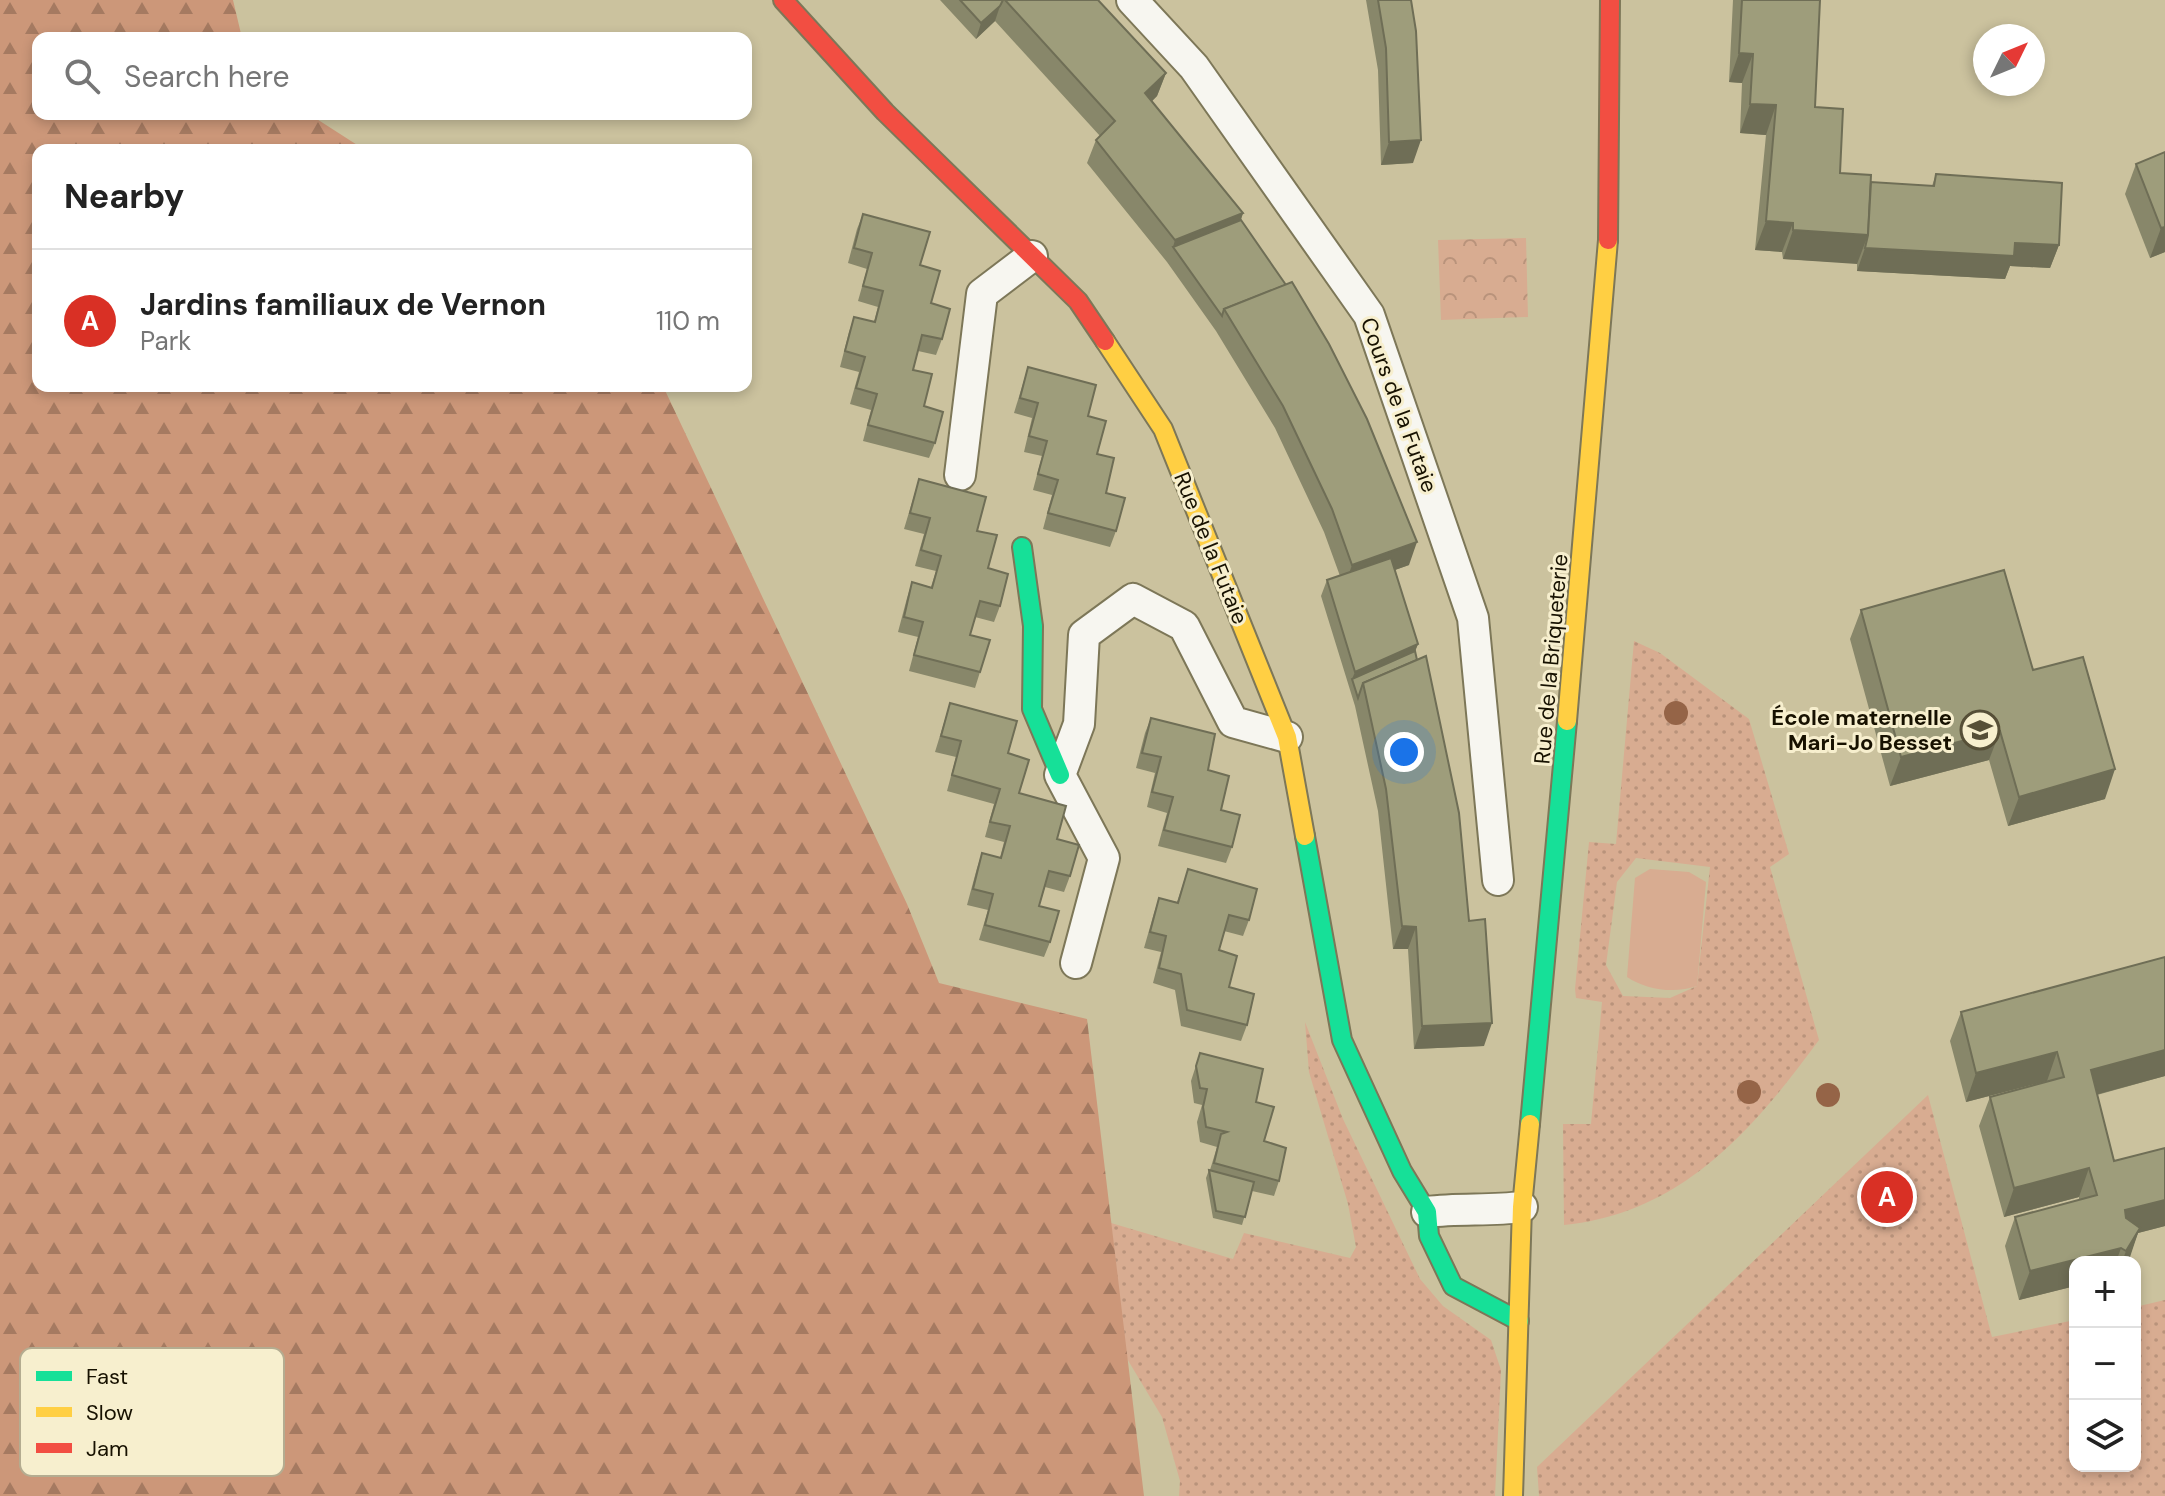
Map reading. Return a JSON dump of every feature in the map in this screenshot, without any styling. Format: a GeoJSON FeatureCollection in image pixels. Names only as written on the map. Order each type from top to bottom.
{"type":"FeatureCollection","features":[{"type":"Feature","properties":{"kind":"street","name":"Rue de la Futaie"},"geometry":{"type":"LineString","coordinates":[[783,0],[885,112],[1078,301],[1163,429],[1287,737],[1342,1040],[1402,1171],[1427,1212],[1429,1236],[1453,1286],[1519,1321]]}},
{"type":"Feature","properties":{"kind":"street","name":"Cours de la Futaie"},"geometry":{"type":"LineString","coordinates":[[1132,0],[1194,67],[1369,315],[1473,618],[1498,880]]}},
{"type":"Feature","properties":{"kind":"street","name":"Rue de la Briqueterie"},"geometry":{"type":"LineString","coordinates":[[1513,1496],[1522,1207],[1602,336],[1611,191],[1610,0]]}},
{"type":"Feature","properties":{"kind":"street"},"geometry":{"type":"LineString","coordinates":[[960,475],[982,294],[1032,256]]}},
{"type":"Feature","properties":{"kind":"street"},"geometry":{"type":"LineString","coordinates":[[1022,547],[1033,626],[1032,709],[1060,775],[1104,858],[1076,963]]}},
{"type":"Feature","properties":{"kind":"street"},"geometry":{"type":"LineString","coordinates":[[1060,775],[1079,724],[1084,635],[1133,599],[1184,626],[1233,722],[1287,737]]}},
{"type":"Feature","properties":{"kind":"street"},"geometry":{"type":"LineString","coordinates":[[1427,1212],[1465,1207],[1495,1210],[1522,1207]]}},
{"type":"Feature","properties":{"kind":"green space"},"geometry":{"type":"Polygon","coordinates":[[[0,0],[233,0],[241,32],[32,32],[32,120],[318,120],[356,144],[32,144],[32,392],[666,392],[907,904],[939,983],[1087,1019],[1144,1496],[0,1496],[0,0]]]}},
{"type":"Feature","properties":{"kind":"green space"},"geometry":{"type":"Polygon","coordinates":[[[1526,238],[1528,317],[1441,320],[1438,240],[1526,238]]]}},
{"type":"Feature","properties":{"kind":"green space"},"geometry":{"type":"Polygon","coordinates":[[[1634,641],[1660,653],[1749,719],[1789,854],[1770,867],[1819,1040],[1767,1106],[1711,1162],[1679,1185],[1644,1204],[1606,1217],[1564,1225],[1563,1124],[1591,1124],[1602,1002],[1576,998],[1575,989],[1589,842],[1616,844],[1634,641]],[[1636,858],[1617,882],[1606,965],[1623,996],[1670,998],[1697,986],[1710,867],[1636,858]]]}},
{"type":"Feature","properties":{"kind":"green space"},"geometry":{"type":"Polygon","coordinates":[[[1650,869],[1689,872],[1706,882],[1697,986],[1679,990],[1661,989],[1627,977],[1635,878],[1650,869]]]}},
{"type":"Feature","properties":{"kind":"green space"},"geometry":{"type":"Polygon","coordinates":[[[1305,1022],[1343,1119],[1420,1279],[1443,1306],[1491,1340],[1501,1370],[1495,1496],[1179,1496],[1180,1481],[1162,1417],[1126,1357],[1111,1223],[1233,1259],[1244,1233],[1350,1258],[1356,1247],[1348,1204],[1309,1072],[1305,1022]]]}},
{"type":"Feature","properties":{"kind":"green space"},"geometry":{"type":"Polygon","coordinates":[[[1928,1095],[1992,1337],[2069,1321],[2069,1472],[2141,1472],[2141,1306],[2165,1300],[2165,1496],[1539,1496],[1537,1467],[1928,1095]]]}},
{"type":"Feature","properties":{"kind":"building"},"geometry":{"type":"Polygon","coordinates":[[[960,0],[1003,0],[981,23],[960,0]]]}},
{"type":"Feature","properties":{"kind":"building"},"geometry":{"type":"Polygon","coordinates":[[[1005,0],[1098,0],[1166,73],[1145,93],[1243,213],[1175,240],[1096,140],[1115,121],[1005,0]]]}},
{"type":"Feature","properties":{"kind":"building"},"geometry":{"type":"Polygon","coordinates":[[[1378,0],[1411,0],[1416,31],[1421,140],[1389,142],[1386,48],[1378,0]]]}},
{"type":"Feature","properties":{"kind":"building"},"geometry":{"type":"Polygon","coordinates":[[[1742,0],[1820,0],[1815,107],[1843,109],[1840,173],[1871,175],[1868,235],[1793,230],[1793,223],[1766,221],[1776,105],[1750,104],[1753,54],[1739,53],[1742,0]]]}},
{"type":"Feature","properties":{"kind":"building"},"geometry":{"type":"Polygon","coordinates":[[[2165,152],[2165,227],[2161,228],[2136,164],[2165,152]]]}},
{"type":"Feature","properties":{"kind":"building"},"geometry":{"type":"Polygon","coordinates":[[[1936,174],[2062,183],[2059,245],[2015,243],[2014,256],[1865,248],[1871,182],[1934,186],[1936,174]]]}},
{"type":"Feature","properties":{"kind":"building"},"geometry":{"type":"Polygon","coordinates":[[[863,214],[930,232],[920,265],[940,271],[931,303],[950,309],[942,339],[922,335],[913,370],[932,374],[924,406],[943,412],[935,443],[868,425],[877,394],[856,388],[865,357],[845,351],[854,317],[875,322],[883,291],[863,286],[872,253],[854,248],[863,214]]]}},
{"type":"Feature","properties":{"kind":"building"},"geometry":{"type":"Polygon","coordinates":[[[1241,220],[1286,285],[1224,309],[1222,316],[1173,247],[1241,220]]]}},
{"type":"Feature","properties":{"kind":"building"},"geometry":{"type":"Polygon","coordinates":[[[1292,282],[1329,344],[1367,419],[1417,542],[1352,565],[1332,509],[1283,406],[1224,309],[1292,282]]]}},
{"type":"Feature","properties":{"kind":"building"},"geometry":{"type":"Polygon","coordinates":[[[1028,367],[1096,385],[1088,416],[1106,421],[1097,454],[1114,458],[1106,493],[1125,498],[1116,531],[1048,513],[1058,480],[1038,474],[1047,441],[1029,436],[1038,403],[1020,398],[1028,367]]]}},
{"type":"Feature","properties":{"kind":"building"},"geometry":{"type":"Polygon","coordinates":[[[919,479],[986,497],[977,531],[997,535],[988,568],[1008,574],[1000,606],[980,601],[970,635],[990,640],[980,672],[914,655],[923,622],[904,617],[912,582],[932,588],[941,556],[921,550],[930,518],[910,513],[919,479]]]}},
{"type":"Feature","properties":{"kind":"building"},"geometry":{"type":"Polygon","coordinates":[[[1391,558],[1418,644],[1355,672],[1327,580],[1391,558]]]}},
{"type":"Feature","properties":{"kind":"building","name":"École maternelle Mari-Jo Besset"},"geometry":{"type":"Polygon","coordinates":[[[2004,570],[2033,670],[2083,657],[2115,769],[2019,797],[2000,731],[1901,757],[1861,610],[2004,570]]]}},
{"type":"Feature","properties":{"kind":"building"},"geometry":{"type":"Polygon","coordinates":[[[1415,651],[1417,660],[1363,683],[1358,698],[1352,679],[1415,651]]]}},
{"type":"Feature","properties":{"kind":"building"},"geometry":{"type":"Polygon","coordinates":[[[1426,656],[1459,813],[1469,921],[1485,919],[1492,1023],[1422,1026],[1416,927],[1402,926],[1386,789],[1363,683],[1426,656]]]}},
{"type":"Feature","properties":{"kind":"building"},"geometry":{"type":"Polygon","coordinates":[[[950,703],[1017,721],[1008,753],[1029,760],[1019,793],[1066,806],[1057,839],[1079,845],[1070,876],[1049,871],[1039,906],[1059,911],[1050,942],[985,925],[993,894],[973,889],[982,853],[1001,858],[1010,826],[990,822],[1000,789],[952,775],[961,741],[941,736],[950,703]]]}},
{"type":"Feature","properties":{"kind":"building"},"geometry":{"type":"Polygon","coordinates":[[[1151,718],[1215,734],[1208,770],[1229,776],[1221,810],[1240,815],[1232,847],[1164,830],[1173,797],[1152,792],[1161,757],[1142,753],[1151,718]]]}},
{"type":"Feature","properties":{"kind":"building"},"geometry":{"type":"Polygon","coordinates":[[[1188,869],[1257,889],[1249,920],[1229,915],[1219,950],[1237,956],[1229,987],[1254,994],[1247,1025],[1187,1010],[1181,974],[1159,968],[1166,936],[1150,932],[1159,898],[1178,903],[1188,869]]]}},
{"type":"Feature","properties":{"kind":"building"},"geometry":{"type":"Polygon","coordinates":[[[2165,957],[2165,1050],[2091,1070],[2114,1161],[2165,1148],[2165,1200],[2125,1210],[2126,1218],[2140,1228],[2126,1251],[2121,1248],[2089,1256],[2069,1256],[2069,1261],[2030,1271],[2015,1217],[2097,1195],[2089,1168],[2014,1188],[1990,1097],[2064,1077],[2057,1052],[1976,1073],[1961,1012],[2165,957]]]}},
{"type":"Feature","properties":{"kind":"building"},"geometry":{"type":"Polygon","coordinates":[[[1200,1053],[1263,1069],[1256,1102],[1274,1107],[1264,1141],[1286,1148],[1279,1181],[1214,1163],[1221,1134],[1227,1132],[1206,1127],[1203,1107],[1207,1089],[1200,1088],[1196,1066],[1200,1053]]]}},
{"type":"Feature","properties":{"kind":"building"},"geometry":{"type":"Polygon","coordinates":[[[1209,1170],[1254,1182],[1245,1217],[1216,1211],[1209,1170]]]}},
{"type":"Feature","properties":{"kind":"traffic: fast"},"geometry":{"type":"LineString","coordinates":[[1022,547],[1033,626],[1032,709],[1060,775]]}},
{"type":"Feature","properties":{"kind":"traffic: fast"},"geometry":{"type":"LineString","coordinates":[[1530,1124],[1567,721]]}},
{"type":"Feature","properties":{"kind":"traffic: fast"},"geometry":{"type":"LineString","coordinates":[[1305,836],[1342,1040],[1402,1171],[1427,1212],[1429,1236],[1453,1286],[1519,1321]]}},
{"type":"Feature","properties":{"kind":"traffic: slow"},"geometry":{"type":"LineString","coordinates":[[1567,721],[1608,240]]}},
{"type":"Feature","properties":{"kind":"traffic: slow"},"geometry":{"type":"LineString","coordinates":[[1105,341],[1163,429],[1287,737],[1305,836]]}},
{"type":"Feature","properties":{"kind":"traffic: slow"},"geometry":{"type":"LineString","coordinates":[[1513,1496],[1522,1207],[1530,1124]]}},
{"type":"Feature","properties":{"kind":"traffic: jam"},"geometry":{"type":"LineString","coordinates":[[783,0],[885,112],[1078,301],[1105,341]]}},
{"type":"Feature","properties":{"kind":"traffic: jam"},"geometry":{"type":"LineString","coordinates":[[1608,240],[1610,0]]}},
{"type":"Feature","properties":{"kind":"place","name":"École maternelle Mari-Jo Besset"},"geometry":{"type":"Point","coordinates":[1980,730]}},
{"type":"Feature","properties":{"kind":"place","name":"Jardins familiaux de Vernon"},"geometry":{"type":"Point","coordinates":[1887,1197]}}]}
